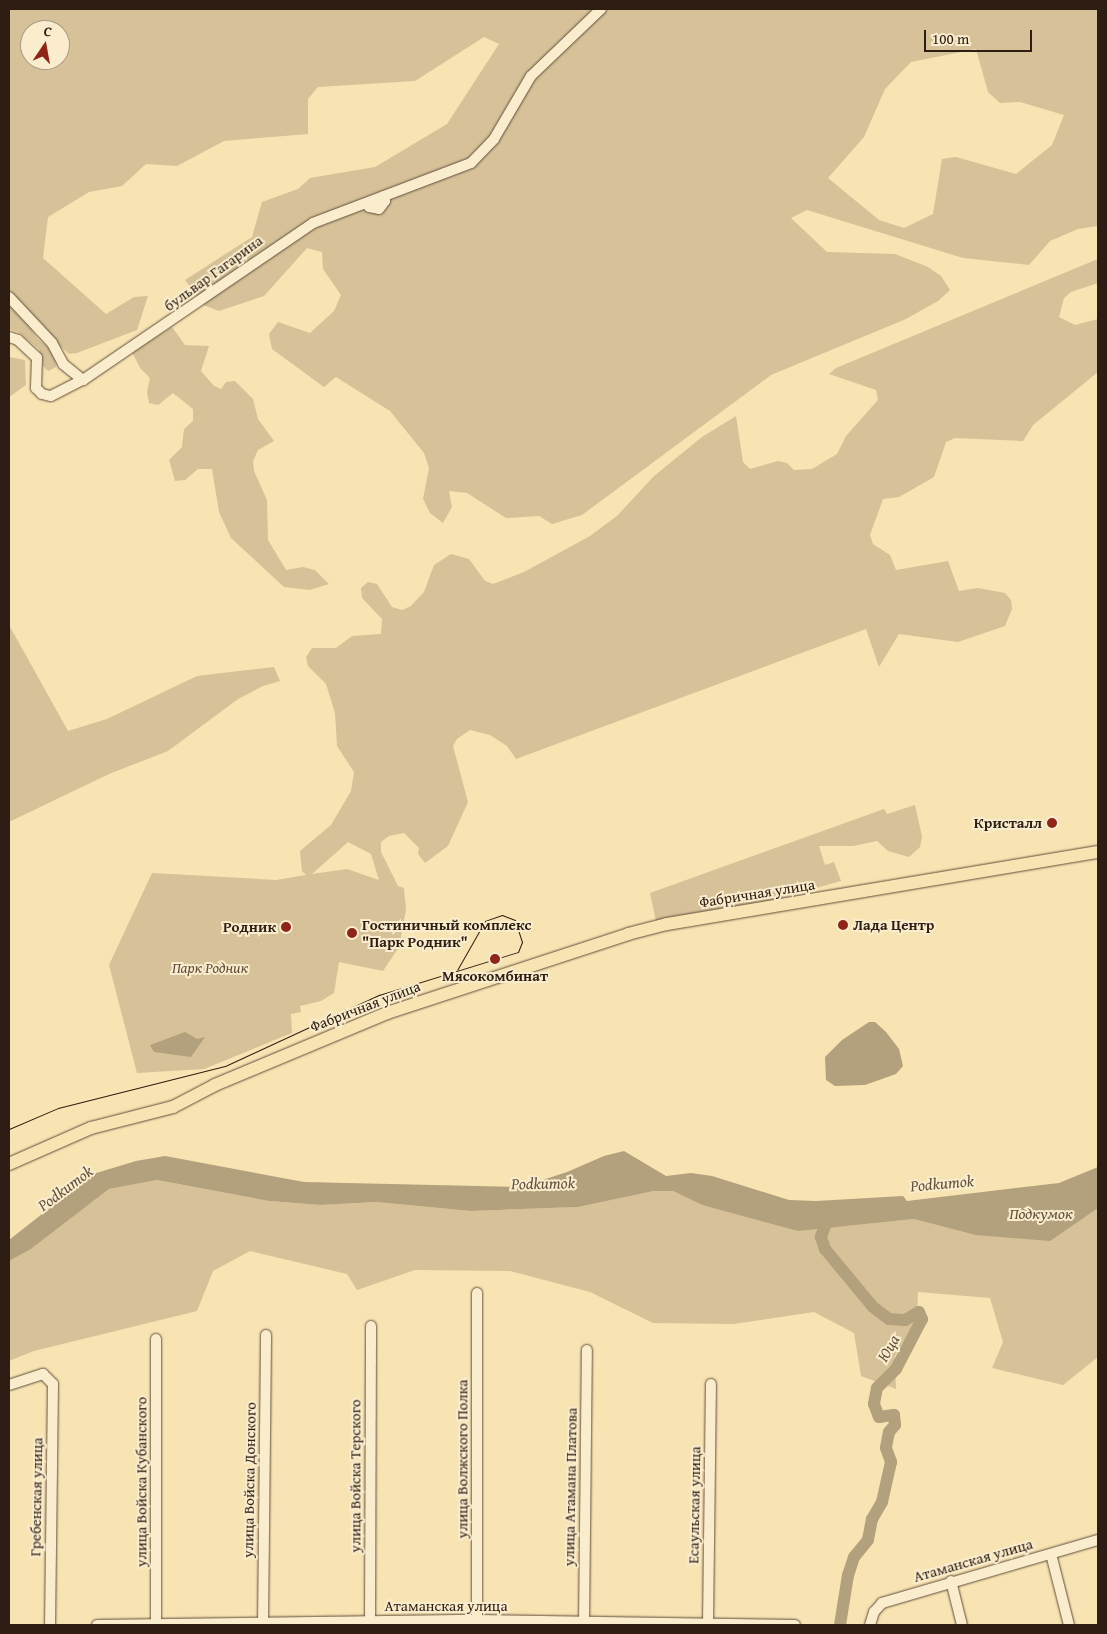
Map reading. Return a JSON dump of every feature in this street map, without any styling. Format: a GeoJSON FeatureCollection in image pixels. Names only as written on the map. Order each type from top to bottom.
{"type":"FeatureCollection","features":[{"type":"Feature","properties":{"kind":"main road","name":"Фабричная улица"},"geometry":{"type":"LineString","coordinates":[[9,1164],[91,1128],[173,1108],[215,1085],[386,1013],[628,934],[667,924],[1094,854]]}},
{"type":"Feature","properties":{"kind":"street","name":"бульвар Гагарина"},"geometry":{"type":"LineString","coordinates":[[9,337],[18,340],[37,358],[36,388],[42,394],[51,396],[83,380],[312,223],[367,203],[374,210],[379,210],[385,201],[383,196],[471,162],[494,138],[531,76],[600,9]]}},
{"type":"Feature","properties":{"kind":"street"},"geometry":{"type":"LineString","coordinates":[[9,297],[52,343],[63,364],[83,380]]}},
{"type":"Feature","properties":{"kind":"street","name":"улица Волжского Полка"},"geometry":{"type":"LineString","coordinates":[[477,1293],[477,1623]]}},
{"type":"Feature","properties":{"kind":"street","name":"улица Войска Терского"},"geometry":{"type":"LineString","coordinates":[[370,1326],[370,1623]]}},
{"type":"Feature","properties":{"kind":"street","name":"улица Войска Донского"},"geometry":{"type":"LineString","coordinates":[[263,1624],[266,1335]]}},
{"type":"Feature","properties":{"kind":"street","name":"улица Войска Кубанского"},"geometry":{"type":"LineString","coordinates":[[156,1339],[156,1624]]}},
{"type":"Feature","properties":{"kind":"street","name":"улица Атамана Платова"},"geometry":{"type":"LineString","coordinates":[[584,1624],[587,1350]]}},
{"type":"Feature","properties":{"kind":"street","name":"Гребенская улица"},"geometry":{"type":"LineString","coordinates":[[9,1384],[43,1374],[53,1384],[50,1625]]}},
{"type":"Feature","properties":{"kind":"street","name":"Есаульская улица"},"geometry":{"type":"LineString","coordinates":[[708,1624],[711,1384]]}},
{"type":"Feature","properties":{"kind":"street","name":"Атаманская улица"},"geometry":{"type":"LineString","coordinates":[[870,1625],[874,1612],[882,1603],[951,1581],[1098,1540]]}},
{"type":"Feature","properties":{"kind":"street"},"geometry":{"type":"LineString","coordinates":[[1051,1554],[1069,1625]]}},
{"type":"Feature","properties":{"kind":"street"},"geometry":{"type":"LineString","coordinates":[[951,1581],[962,1625]]}},
{"type":"Feature","properties":{"kind":"street","name":"Атаманская улица"},"geometry":{"type":"LineString","coordinates":[[97,1625],[370,1623],[795,1625]]}},
{"type":"Feature","properties":{"kind":"green space"},"geometry":{"type":"Polygon","coordinates":[[[9,9],[1098,9],[1098,226],[1078,229],[1050,241],[1029,265],[963,258],[807,210],[791,218],[827,252],[895,254],[928,267],[941,276],[950,290],[938,301],[906,319],[771,375],[582,515],[552,524],[539,516],[506,518],[467,493],[449,491],[452,507],[443,523],[430,513],[423,499],[429,468],[424,453],[390,411],[336,377],[324,387],[272,349],[269,334],[278,322],[310,333],[334,311],[341,295],[323,269],[322,252],[307,248],[264,296],[219,311],[203,305],[185,280],[252,237],[262,202],[298,189],[310,178],[375,167],[447,124],[499,44],[484,37],[415,81],[318,87],[308,99],[308,134],[224,141],[177,166],[146,164],[122,186],[89,192],[48,217],[43,258],[106,314],[134,297],[148,296],[137,330],[77,353],[69,354],[44,331],[34,327],[31,329],[38,339],[54,352],[56,367],[48,371],[43,366],[39,349],[18,332],[9,329],[9,9]],[[976,49],[911,62],[885,89],[864,137],[828,178],[879,220],[904,228],[933,214],[942,159],[956,157],[1016,174],[1052,145],[1064,115],[1020,102],[1000,103],[988,92],[976,49]]]}},
{"type":"Feature","properties":{"kind":"green space","name":"Парк Родник"},"geometry":{"type":"Polygon","coordinates":[[[1098,259],[1098,283],[1071,292],[1064,298],[1059,317],[1075,325],[1098,319],[1098,372],[1033,425],[1023,441],[955,438],[946,442],[934,477],[899,497],[883,499],[870,535],[873,544],[890,555],[896,570],[948,561],[959,591],[978,588],[1005,593],[1011,600],[1012,609],[1005,626],[958,642],[899,634],[879,667],[866,629],[516,759],[507,746],[490,735],[470,730],[457,739],[453,746],[468,802],[448,846],[425,863],[418,854],[419,848],[404,833],[389,836],[381,842],[381,852],[398,886],[404,888],[406,910],[399,947],[383,971],[339,962],[334,993],[321,1001],[300,1006],[301,1012],[291,1014],[292,1033],[204,1069],[137,1073],[109,965],[152,873],[276,880],[306,875],[302,871],[300,851],[331,825],[351,791],[354,772],[337,746],[335,713],[326,684],[308,666],[306,657],[312,648],[336,648],[352,636],[381,634],[382,619],[362,598],[361,588],[368,582],[377,584],[392,607],[402,610],[411,606],[424,592],[434,565],[451,554],[469,559],[485,581],[493,584],[524,572],[590,536],[617,516],[654,476],[702,437],[736,416],[743,462],[750,469],[778,461],[787,463],[794,470],[812,469],[837,454],[846,436],[878,400],[876,390],[829,374],[836,368],[1098,259]],[[348,842],[312,874],[347,869],[379,880],[371,854],[348,842]]]}},
{"type":"Feature","properties":{"kind":"green space"},"geometry":{"type":"Polygon","coordinates":[[[172,327],[185,345],[209,346],[201,371],[214,386],[221,389],[226,382],[235,381],[253,399],[258,419],[274,441],[258,450],[253,461],[254,471],[267,500],[268,540],[286,570],[303,567],[315,570],[329,584],[310,590],[284,587],[231,538],[219,512],[212,469],[198,469],[185,480],[175,481],[169,460],[182,447],[184,429],[193,421],[193,409],[173,393],[158,405],[149,403],[147,392],[150,378],[140,368],[132,352],[172,327]]]}},
{"type":"Feature","properties":{"kind":"green space"},"geometry":{"type":"Polygon","coordinates":[[[9,357],[25,360],[26,385],[9,397],[9,357]]]}},
{"type":"Feature","properties":{"kind":"green space"},"geometry":{"type":"Polygon","coordinates":[[[9,625],[68,731],[107,719],[197,676],[274,667],[280,681],[263,686],[238,699],[168,751],[109,774],[9,822],[9,625]]]}},
{"type":"Feature","properties":{"kind":"green space"},"geometry":{"type":"Polygon","coordinates":[[[915,805],[922,837],[920,847],[909,857],[888,851],[877,841],[853,846],[819,846],[825,865],[834,862],[841,881],[770,901],[656,921],[650,893],[884,809],[887,814],[915,805]]]}},
{"type":"Feature","properties":{"kind":"green space"},"geometry":{"type":"Polygon","coordinates":[[[157,1180],[269,1201],[321,1205],[376,1202],[471,1211],[578,1207],[654,1191],[673,1191],[702,1205],[762,1219],[824,1228],[914,1219],[975,1235],[1086,1214],[1098,1208],[1098,1357],[1063,1385],[992,1368],[1003,1342],[990,1298],[918,1292],[917,1319],[895,1356],[896,1389],[861,1376],[854,1333],[814,1312],[733,1324],[653,1323],[590,1292],[510,1271],[415,1270],[357,1290],[347,1274],[250,1251],[213,1271],[197,1311],[34,1351],[9,1361],[9,1261],[31,1249],[109,1189],[157,1180]]]}},
{"type":"Feature","properties":{"kind":"water"},"geometry":{"type":"Polygon","coordinates":[[[869,1022],[875,1022],[886,1032],[899,1049],[903,1066],[896,1074],[865,1085],[835,1086],[826,1080],[825,1057],[842,1040],[869,1022]]]}},
{"type":"Feature","properties":{"kind":"water"},"geometry":{"type":"Polygon","coordinates":[[[185,1032],[197,1039],[205,1037],[191,1057],[154,1052],[150,1045],[185,1032]]]}},
{"type":"Feature","properties":{"kind":"water","name":"Подкумок"},"geometry":{"type":"Polygon","coordinates":[[[624,1151],[666,1176],[691,1173],[712,1176],[789,1200],[816,1201],[903,1196],[907,1201],[1059,1183],[1098,1167],[1098,1208],[1050,1241],[975,1235],[914,1219],[798,1231],[702,1205],[673,1191],[654,1191],[578,1207],[471,1211],[376,1202],[321,1205],[269,1201],[157,1180],[109,1189],[31,1249],[9,1261],[9,1240],[93,1174],[136,1161],[165,1156],[304,1182],[521,1187],[567,1172],[604,1156],[624,1151]]]}},
{"type":"Feature","properties":{"kind":"waterway","name":"Юца"},"geometry":{"type":"LineString","coordinates":[[830,1213],[821,1237],[825,1249],[873,1307],[889,1319],[905,1320],[919,1312],[922,1319],[896,1369],[877,1388],[874,1404],[879,1417],[894,1415],[895,1425],[889,1432],[886,1448],[891,1462],[882,1502],[872,1519],[868,1540],[854,1557],[848,1575],[840,1625]]}},
{"type":"Feature","properties":{"kind":"tram line"},"geometry":{"type":"LineString","coordinates":[[9,1129],[58,1108],[225,1066],[379,995],[518,952],[522,942],[515,920],[502,915],[485,921],[457,970]]}},
{"type":"Feature","properties":{"kind":"place","name":"Кристалл"},"geometry":{"type":"Point","coordinates":[1052,823]}},
{"type":"Feature","properties":{"kind":"place","name":"Лада Центр"},"geometry":{"type":"Point","coordinates":[843,925]}},
{"type":"Feature","properties":{"kind":"place","name":"Родник"},"geometry":{"type":"Point","coordinates":[286,927]}},
{"type":"Feature","properties":{"kind":"place","name":"Гостиничный комплекс \"Парк Родник\""},"geometry":{"type":"Point","coordinates":[352,933]}},
{"type":"Feature","properties":{"kind":"place","name":"Мясокомбинат"},"geometry":{"type":"Point","coordinates":[495,959]}},
{"type":"Feature","properties":{"kind":"water label","name":"Podkumok"},"geometry":{"type":"Point","coordinates":[543,1183]}},
{"type":"Feature","properties":{"kind":"water label","name":"Podkumok"},"geometry":{"type":"Point","coordinates":[942,1183]}},
{"type":"Feature","properties":{"kind":"water label","name":"Podkumok"},"geometry":{"type":"Point","coordinates":[65,1188]}}]}
